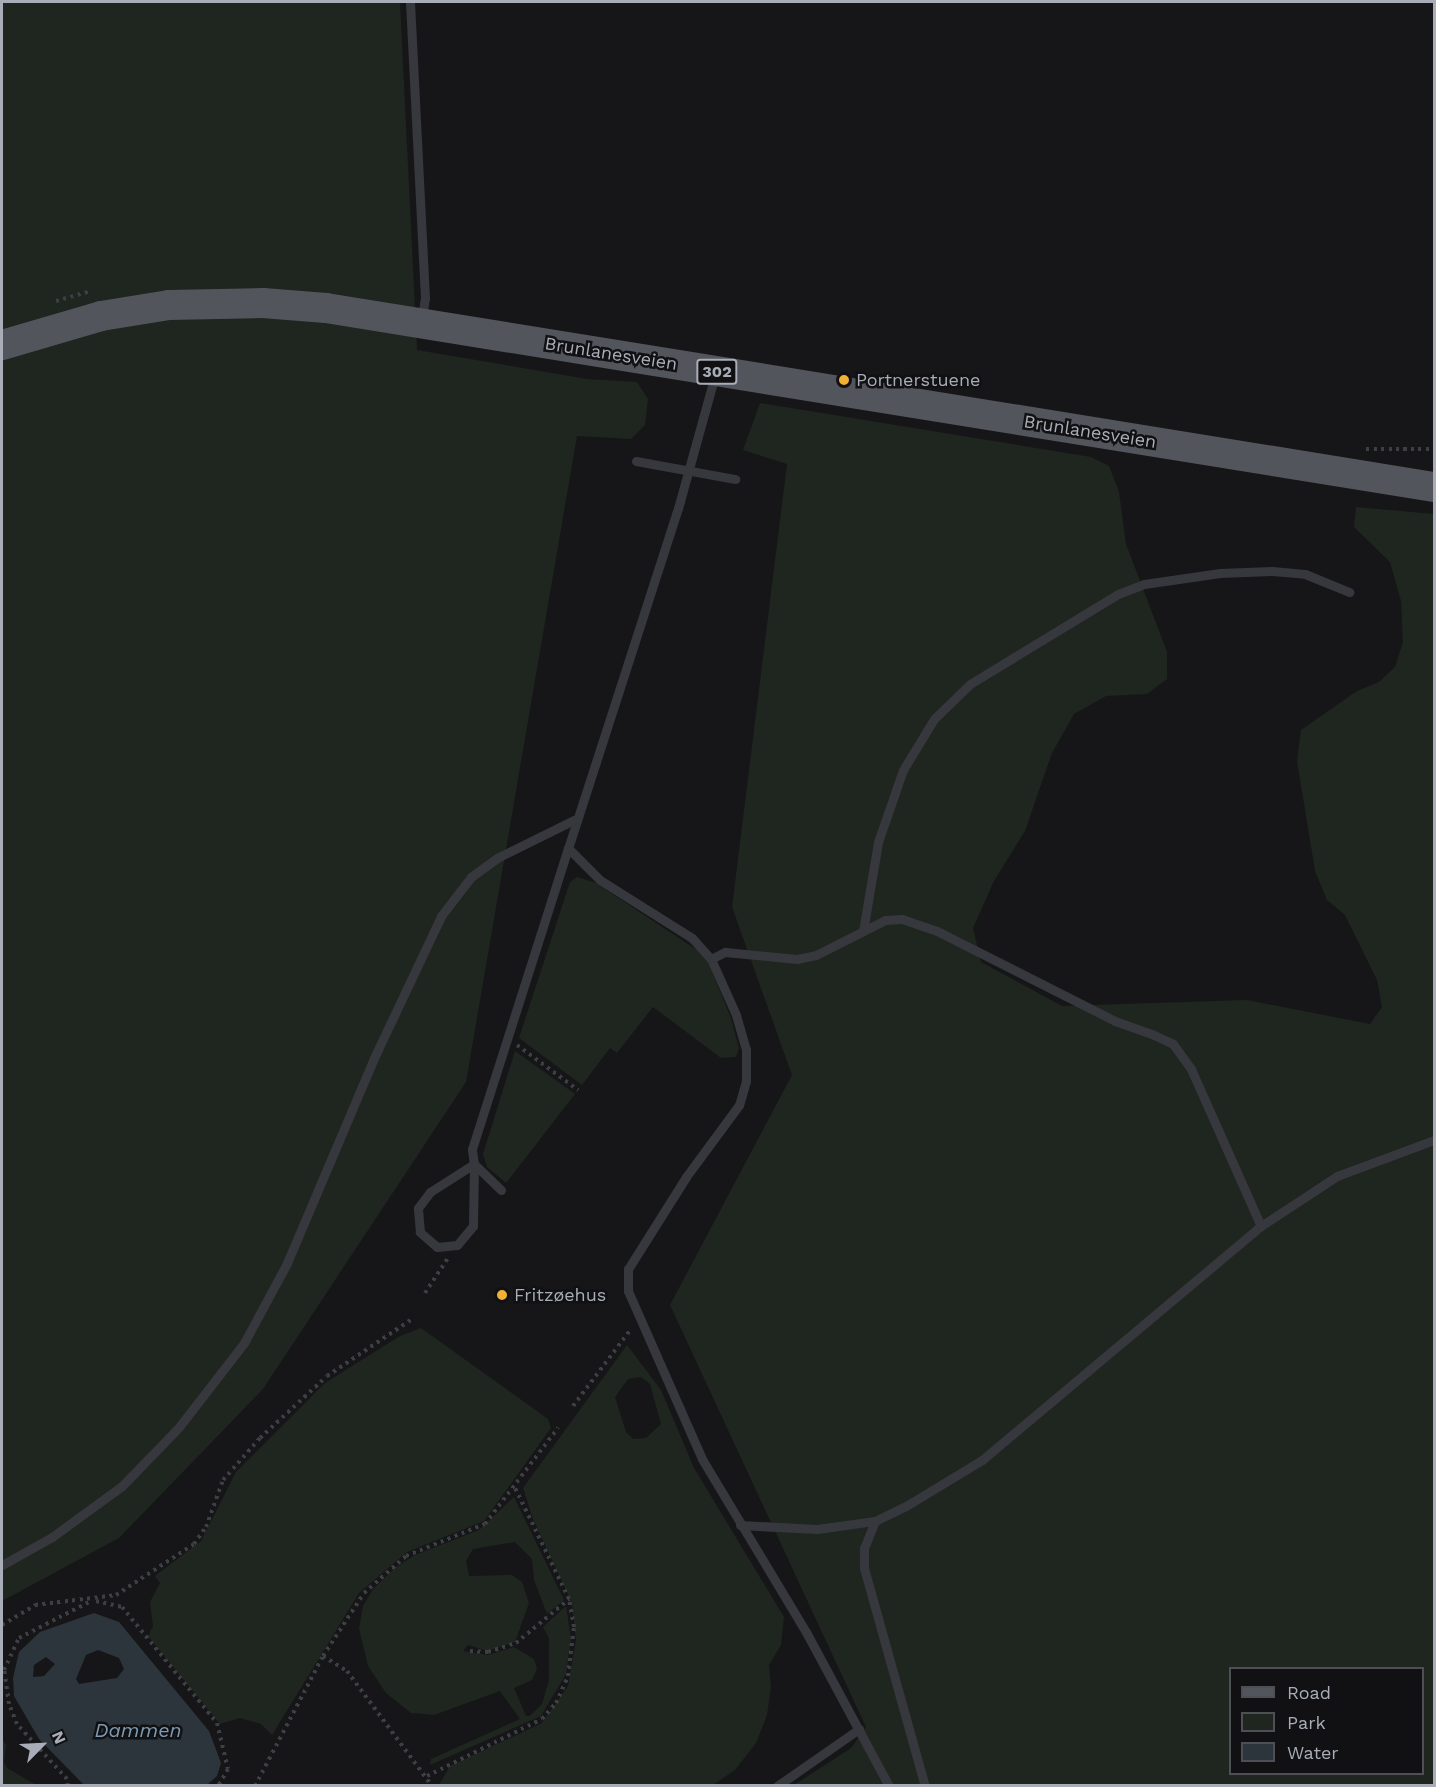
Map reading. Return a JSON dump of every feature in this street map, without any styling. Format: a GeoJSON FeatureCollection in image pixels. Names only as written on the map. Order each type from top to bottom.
{"type":"FeatureCollection","features":[{"type":"Feature","properties":{"kind":"main road","name":"Brunlanesveien"},"geometry":{"type":"LineString","coordinates":[[2,345],[101,316],[206,303],[316,308],[1434,487]]}},
{"type":"Feature","properties":{"kind":"lane"},"geometry":{"type":"LineString","coordinates":[[410,2],[425,298],[422,324]]}},
{"type":"Feature","properties":{"kind":"lane"},"geometry":{"type":"LineString","coordinates":[[474,1164],[430,1192],[418,1208],[417,1226],[423,1238],[437,1247],[453,1247],[463,1241],[473,1226],[474,1164],[472,1149],[716,372]]}},
{"type":"Feature","properties":{"kind":"lane"},"geometry":{"type":"LineString","coordinates":[[636,461],[735,479]]}},
{"type":"Feature","properties":{"kind":"lane"},"geometry":{"type":"LineString","coordinates":[[863,931],[878,842],[894,791],[933,719],[970,684],[1118,594],[1162,580],[1272,571],[1305,574],[1349,592]]}},
{"type":"Feature","properties":{"kind":"lane"},"geometry":{"type":"LineString","coordinates":[[2,1565],[52,1537],[122,1486],[179,1427],[244,1343],[287,1263],[374,1058],[441,916],[471,877],[499,857],[574,820]]}},
{"type":"Feature","properties":{"kind":"lane"},"geometry":{"type":"LineString","coordinates":[[568,848],[600,880],[692,938],[711,959],[724,983],[746,1050],[746,1081],[738,1105],[686,1177],[628,1269],[628,1292],[702,1459],[807,1632],[889,1785]]}},
{"type":"Feature","properties":{"kind":"lane"},"geometry":{"type":"LineString","coordinates":[[711,959],[725,952],[797,960],[816,955],[885,920],[902,919],[937,931],[1114,1021],[1173,1044],[1196,1079],[1261,1226]]}},
{"type":"Feature","properties":{"kind":"lane"},"geometry":{"type":"LineString","coordinates":[[740,1525],[817,1529],[875,1521],[982,1460],[1261,1226],[1337,1176],[1434,1140]]}},
{"type":"Feature","properties":{"kind":"lane"},"geometry":{"type":"LineString","coordinates":[[474,1164],[501,1190]]}},
{"type":"Feature","properties":{"kind":"lane"},"geometry":{"type":"LineString","coordinates":[[875,1521],[864,1548],[864,1568],[926,1785]]}},
{"type":"Feature","properties":{"kind":"lane"},"geometry":{"type":"LineString","coordinates":[[777,1785],[858,1729]]}},
{"type":"Feature","properties":{"kind":"path"},"geometry":{"type":"LineString","coordinates":[[506,1040],[523,1048],[578,1090]]}},
{"type":"Feature","properties":{"kind":"path"},"geometry":{"type":"LineString","coordinates":[[425,1293],[444,1267],[453,1247]]}},
{"type":"Feature","properties":{"kind":"path"},"geometry":{"type":"LineString","coordinates":[[573,1406],[639,1318]]}},
{"type":"Feature","properties":{"kind":"path"},"geometry":{"type":"LineString","coordinates":[[2,1625],[35,1605],[91,1601],[116,1595],[194,1544],[206,1527],[223,1480],[260,1438],[327,1376],[412,1319]]}},
{"type":"Feature","properties":{"kind":"path"},"geometry":{"type":"LineString","coordinates":[[255,1785],[344,1619],[382,1575],[418,1550],[462,1536],[485,1524],[558,1428]]}},
{"type":"Feature","properties":{"kind":"path"},"geometry":{"type":"LineString","coordinates":[[427,1776],[542,1719],[563,1690],[571,1665],[573,1627],[569,1599],[514,1487]]}},
{"type":"Feature","properties":{"kind":"path"},"geometry":{"type":"LineString","coordinates":[[470,1651],[488,1652],[516,1643],[569,1599]]}},
{"type":"Feature","properties":{"kind":"path"},"geometry":{"type":"LineString","coordinates":[[68,1785],[17,1724],[7,1698],[4,1670],[19,1638],[91,1601],[122,1607],[216,1723],[228,1768],[218,1785]]}},
{"type":"Feature","properties":{"kind":"path"},"geometry":{"type":"LineString","coordinates":[[323,1656],[347,1671],[432,1785]]}},
{"type":"Feature","properties":{"kind":"green space"},"geometry":{"type":"Polygon","coordinates":[[[2,2],[400,2],[417,350],[587,379],[637,382],[648,399],[645,425],[631,439],[577,436],[466,1082],[263,1389],[119,1538],[2,1601],[2,2]]]}},
{"type":"Feature","properties":{"kind":"green space"},"geometry":{"type":"Polygon","coordinates":[[[760,403],[1091,457],[1109,466],[1119,492],[1126,544],[1167,652],[1167,679],[1147,694],[1106,696],[1074,714],[1052,753],[1025,831],[994,881],[973,928],[981,962],[1062,1006],[1247,1000],[1370,1024],[1382,1007],[1377,980],[1345,915],[1327,900],[1315,871],[1297,761],[1301,730],[1357,691],[1379,682],[1395,667],[1403,642],[1401,601],[1390,562],[1354,527],[1356,507],[1434,514],[1434,1785],[794,1785],[851,1748],[866,1727],[670,1305],[792,1075],[732,907],[787,464],[743,450],[760,403]]]}},
{"type":"Feature","properties":{"kind":"green space"},"geometry":{"type":"Polygon","coordinates":[[[577,877],[596,883],[697,950],[708,962],[731,1018],[739,1048],[736,1057],[721,1058],[653,1007],[617,1053],[610,1048],[582,1085],[519,1038],[570,882],[577,877]]]}},
{"type":"Feature","properties":{"kind":"green space"},"geometry":{"type":"Polygon","coordinates":[[[515,1051],[575,1094],[506,1183],[487,1167],[483,1154],[515,1051]]]}},
{"type":"Feature","properties":{"kind":"green space"},"geometry":{"type":"Polygon","coordinates":[[[421,1328],[548,1419],[551,1428],[484,1521],[407,1552],[359,1593],[272,1735],[261,1724],[240,1718],[220,1724],[148,1636],[153,1626],[150,1602],[160,1583],[155,1576],[201,1541],[236,1472],[325,1383],[400,1336],[421,1328]]]}},
{"type":"Feature","properties":{"kind":"green space"},"geometry":{"type":"Polygon","coordinates":[[[627,1345],[661,1390],[694,1468],[784,1617],[781,1645],[769,1665],[771,1687],[767,1715],[756,1743],[735,1770],[713,1785],[439,1785],[450,1766],[542,1723],[568,1686],[576,1640],[572,1603],[533,1519],[523,1488],[627,1345]],[[641,1377],[628,1379],[615,1397],[626,1432],[633,1439],[646,1438],[661,1424],[650,1384],[641,1377]]]}},
{"type":"Feature","properties":{"kind":"green space"},"geometry":{"type":"Polygon","coordinates":[[[514,1497],[564,1600],[547,1614],[534,1580],[532,1559],[515,1542],[473,1549],[466,1561],[469,1576],[512,1575],[522,1582],[529,1603],[515,1642],[488,1651],[468,1645],[463,1651],[488,1655],[514,1647],[534,1659],[537,1669],[532,1680],[514,1688],[526,1716],[530,1716],[542,1704],[549,1680],[549,1638],[543,1627],[566,1606],[571,1638],[566,1674],[541,1716],[430,1765],[431,1759],[520,1719],[500,1691],[434,1715],[411,1713],[386,1693],[368,1666],[359,1629],[363,1606],[373,1589],[396,1567],[415,1555],[479,1530],[514,1497]]]}},
{"type":"Feature","properties":{"kind":"green space"},"geometry":{"type":"Polygon","coordinates":[[[2,1738],[6,1745],[4,1762],[7,1768],[36,1785],[2,1785],[2,1738]]]}},
{"type":"Feature","properties":{"kind":"water","name":"Dammen"},"geometry":{"type":"Polygon","coordinates":[[[94,1613],[119,1622],[209,1731],[221,1763],[217,1776],[207,1785],[84,1785],[39,1739],[14,1696],[13,1678],[19,1652],[40,1632],[94,1613]],[[98,1650],[86,1655],[76,1679],[79,1684],[117,1678],[124,1669],[119,1658],[98,1650]],[[46,1657],[34,1665],[33,1677],[44,1676],[55,1664],[46,1657]]]}},
{"type":"Feature","properties":{"kind":"place","name":"Portnerstuene"},"geometry":{"type":"Point","coordinates":[844,380]}},
{"type":"Feature","properties":{"kind":"place","name":"Fritzøehus"},"geometry":{"type":"Point","coordinates":[502,1295]}}]}
